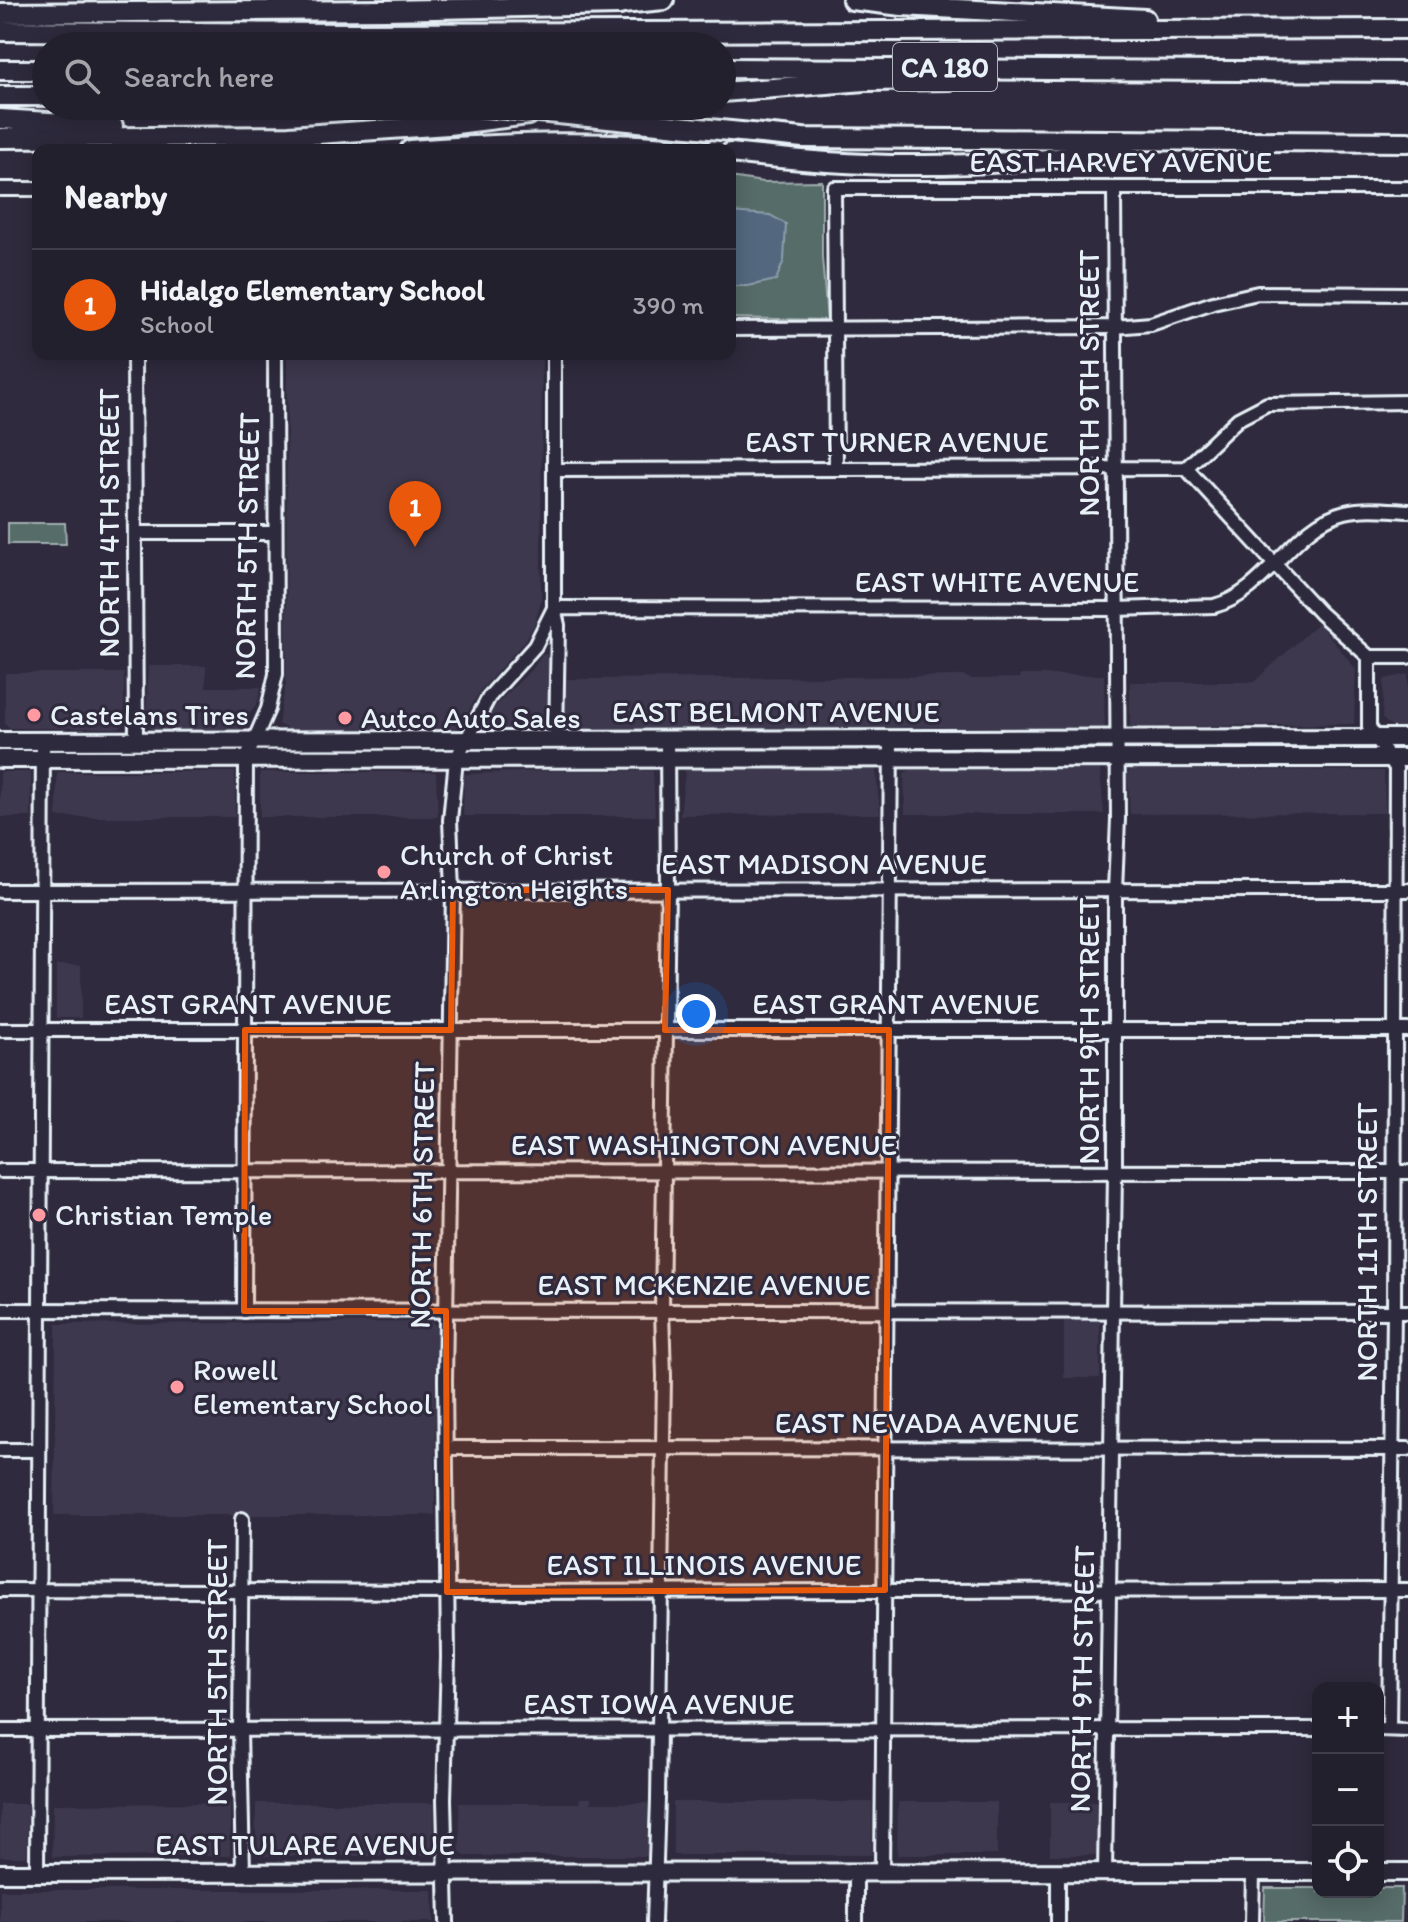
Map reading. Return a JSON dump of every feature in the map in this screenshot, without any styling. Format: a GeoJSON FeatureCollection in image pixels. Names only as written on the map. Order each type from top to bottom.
{"type":"FeatureCollection","features":[{"type":"Feature","properties":{"kind":"highway"},"geometry":{"type":"LineString","coordinates":[[289,32],[664,0]]}},
{"type":"Feature","properties":{"kind":"highway"},"geometry":{"type":"LineString","coordinates":[[852,0],[902,6],[1355,29]]}},
{"type":"Feature","properties":{"kind":"highway"},"geometry":{"type":"LineString","coordinates":[[0,13],[620,5]]}},
{"type":"Feature","properties":{"kind":"highway","name":"CA 180"},"geometry":{"type":"LineString","coordinates":[[0,31],[1408,29]]}},
{"type":"Feature","properties":{"kind":"highway","name":"CA 180"},"geometry":{"type":"LineString","coordinates":[[736,68],[1408,72]]}},
{"type":"Feature","properties":{"kind":"highway"},"geometry":{"type":"LineString","coordinates":[[9,70],[32,71]]}},
{"type":"Feature","properties":{"kind":"highway"},"geometry":{"type":"LineString","coordinates":[[736,91],[865,81],[1168,72]]}},
{"type":"Feature","properties":{"kind":"highway"},"geometry":{"type":"LineString","coordinates":[[0,96],[32,96]]}},
{"type":"Feature","properties":{"kind":"highway"},"geometry":{"type":"LineString","coordinates":[[0,119],[188,130],[368,130]]}},
{"type":"Feature","properties":{"kind":"highway"},"geometry":{"type":"LineString","coordinates":[[0,138],[289,136],[489,120]]}},
{"type":"Feature","properties":{"kind":"highway"},"geometry":{"type":"LineString","coordinates":[[618,120],[803,138],[1408,142]]}},
{"type":"Feature","properties":{"kind":"highway"},"geometry":{"type":"LineString","coordinates":[[515,144],[568,141],[636,144]]}},
{"type":"Feature","properties":{"kind":"highway"},"geometry":{"type":"LineString","coordinates":[[736,153],[866,164],[952,165],[1221,143]]}},
{"type":"Feature","properties":{"kind":"highway"},"geometry":{"type":"LineString","coordinates":[[0,147],[32,149]]}},
{"type":"Feature","properties":{"kind":"main road","name":"EAST BELMONT AVENUE"},"geometry":{"type":"LineString","coordinates":[[0,741],[1408,738]]}},
{"type":"Feature","properties":{"kind":"main road","name":"EAST BELMONT AVENUE"},"geometry":{"type":"LineString","coordinates":[[0,759],[1408,758]]}},
{"type":"Feature","properties":{"kind":"main road"},"geometry":{"type":"LineString","coordinates":[[1105,1874],[1312,1872]]}},
{"type":"Feature","properties":{"kind":"main road"},"geometry":{"type":"LineString","coordinates":[[1384,1872],[1408,1872]]}},
{"type":"Feature","properties":{"kind":"main road","name":"EAST TULARE AVENUE"},"geometry":{"type":"LineString","coordinates":[[0,1873],[1105,1874]]}},
{"type":"Feature","properties":{"kind":"street","name":"EAST HARVEY AVENUE"},"geometry":{"type":"LineString","coordinates":[[834,328],[834,188],[1408,188]]}},
{"type":"Feature","properties":{"kind":"street","name":"NORTH 9TH STREET"},"geometry":{"type":"LineString","coordinates":[[1105,1874],[1118,819],[1115,757],[1114,188]]}},
{"type":"Feature","properties":{"kind":"street"},"geometry":{"type":"LineString","coordinates":[[0,189],[32,189]]}},
{"type":"Feature","properties":{"kind":"street"},"geometry":{"type":"LineString","coordinates":[[736,329],[1114,327],[1151,324],[1213,303],[1258,293],[1408,294]]}},
{"type":"Feature","properties":{"kind":"street"},"geometry":{"type":"LineString","coordinates":[[834,328],[836,468]]}},
{"type":"Feature","properties":{"kind":"street","name":"NORTH 4TH STREET"},"geometry":{"type":"LineString","coordinates":[[134,360],[136,740]]}},
{"type":"Feature","properties":{"kind":"street","name":"NORTH 5TH STREET"},"geometry":{"type":"LineString","coordinates":[[244,1311],[246,759],[268,709],[276,674],[275,360]]}},
{"type":"Feature","properties":{"kind":"street"},"geometry":{"type":"LineString","coordinates":[[554,360],[554,608],[558,625],[556,740]]}},
{"type":"Feature","properties":{"kind":"street"},"geometry":{"type":"LineString","coordinates":[[1408,402],[1267,404],[1238,419],[1186,468],[1320,613],[1369,657],[1408,657]]}},
{"type":"Feature","properties":{"kind":"street","name":"EAST TURNER AVENUE"},"geometry":{"type":"LineString","coordinates":[[555,470],[1186,468]]}},
{"type":"Feature","properties":{"kind":"street","name":"EAST WHITE AVENUE"},"geometry":{"type":"LineString","coordinates":[[554,608],[1199,608],[1226,603],[1251,588],[1316,527],[1331,518],[1360,510],[1408,511]]}},
{"type":"Feature","properties":{"kind":"street"},"geometry":{"type":"LineString","coordinates":[[135,533],[275,533]]}},
{"type":"Feature","properties":{"kind":"street"},"geometry":{"type":"LineString","coordinates":[[456,759],[489,697],[535,646],[554,608]]}},
{"type":"Feature","properties":{"kind":"street"},"geometry":{"type":"LineString","coordinates":[[1369,657],[1369,727],[1389,758]]}},
{"type":"Feature","properties":{"kind":"street"},"geometry":{"type":"LineString","coordinates":[[654,1922],[660,1731],[667,740]]}},
{"type":"Feature","properties":{"kind":"street"},"geometry":{"type":"LineString","coordinates":[[882,1874],[891,740]]}},
{"type":"Feature","properties":{"kind":"street"},"geometry":{"type":"LineString","coordinates":[[37,1874],[43,741]]}},
{"type":"Feature","properties":{"kind":"street","name":"NORTH 11TH STREET"},"geometry":{"type":"LineString","coordinates":[[1384,1709],[1390,1590],[1393,1172],[1402,1030],[1402,890],[1396,768],[1389,758]]}},
{"type":"Feature","properties":{"kind":"street","name":"NORTH 6TH STREET"},"geometry":{"type":"LineString","coordinates":[[447,1922],[446,1311],[453,890],[450,820],[456,759]]}},
{"type":"Feature","properties":{"kind":"street","name":"EAST MADISON AVENUE"},"geometry":{"type":"LineString","coordinates":[[0,891],[1402,890]]}},
{"type":"Feature","properties":{"kind":"street","name":"EAST GRANT AVENUE"},"geometry":{"type":"LineString","coordinates":[[0,1030],[1402,1030]]}},
{"type":"Feature","properties":{"kind":"street","name":"EAST WASHINGTON AVENUE"},"geometry":{"type":"LineString","coordinates":[[0,1171],[1408,1172]]}},
{"type":"Feature","properties":{"kind":"street","name":"EAST MCKENZIE AVENUE"},"geometry":{"type":"LineString","coordinates":[[0,1310],[1408,1312]]}},
{"type":"Feature","properties":{"kind":"street","name":"EAST NEVADA AVENUE"},"geometry":{"type":"LineString","coordinates":[[447,1448],[1408,1449]]}},
{"type":"Feature","properties":{"kind":"street"},"geometry":{"type":"LineString","coordinates":[[0,1450],[39,1450]]}},
{"type":"Feature","properties":{"kind":"street","name":"NORTH 5TH STREET"},"geometry":{"type":"LineString","coordinates":[[242,1519],[240,1730],[243,1873]]}},
{"type":"Feature","properties":{"kind":"street","name":"EAST ILLINOIS AVENUE"},"geometry":{"type":"LineString","coordinates":[[0,1590],[1408,1590]]}},
{"type":"Feature","properties":{"kind":"street","name":"EAST IOWA AVENUE"},"geometry":{"type":"LineString","coordinates":[[0,1730],[1312,1729]]}},
{"type":"Feature","properties":{"kind":"street"},"geometry":{"type":"LineString","coordinates":[[1384,1729],[1408,1730]]}},
{"type":"Feature","properties":{"kind":"street"},"geometry":{"type":"LineString","coordinates":[[1252,1922],[1253,1872]]}},
{"type":"Feature","properties":{"kind":"street"},"geometry":{"type":"LineString","coordinates":[[856,1874],[856,1922]]}},
{"type":"Feature","properties":{"kind":"street"},"geometry":{"type":"LineString","coordinates":[[1058,1874],[1058,1922]]}},
{"type":"Feature","properties":{"kind":"highlighted area"},"geometry":{"type":"Polygon","coordinates":[[[453,890],[668,890],[665,1030],[889,1030],[885,1590],[447,1592],[446,1311],[244,1311],[245,1030],[451,1030],[453,890]]]}},
{"type":"Feature","properties":{"kind":"shaded area"},"geometry":{"type":"Polygon","coordinates":[[[287,360],[542,360],[541,601],[535,623],[524,642],[480,691],[461,725],[456,729],[288,729],[278,724],[286,683],[287,360]]]}},
{"type":"Feature","properties":{"kind":"shaded area"},"geometry":{"type":"Polygon","coordinates":[[[1318,623],[1356,669],[1354,724],[1130,727],[1130,682],[1254,682],[1318,623]]]}},
{"type":"Feature","properties":{"kind":"shaded area"},"geometry":{"type":"Polygon","coordinates":[[[542,654],[550,655],[549,723],[545,729],[488,729],[483,725],[496,705],[534,667],[542,654]]]}},
{"type":"Feature","properties":{"kind":"shaded area"},"geometry":{"type":"Polygon","coordinates":[[[148,666],[206,666],[206,687],[261,687],[258,701],[240,729],[153,730],[146,724],[148,666]]]}},
{"type":"Feature","properties":{"kind":"shaded area"},"geometry":{"type":"Polygon","coordinates":[[[5,673],[124,673],[124,724],[120,728],[10,728],[5,723],[5,673]]]}},
{"type":"Feature","properties":{"kind":"shaded area"},"geometry":{"type":"Polygon","coordinates":[[[1408,674],[1408,727],[1393,727],[1382,719],[1384,679],[1408,674]]]}},
{"type":"Feature","properties":{"kind":"shaded area"},"geometry":{"type":"Polygon","coordinates":[[[1020,675],[1104,675],[1105,727],[573,729],[566,725],[565,679],[964,676],[971,679],[1019,678],[1020,675]]]}},
{"type":"Feature","properties":{"kind":"shaded area"},"geometry":{"type":"Polygon","coordinates":[[[1131,768],[1384,771],[1385,813],[1130,814],[1127,773],[1131,768]]]}},
{"type":"Feature","properties":{"kind":"shaded area"},"geometry":{"type":"Polygon","coordinates":[[[1100,769],[1104,814],[905,814],[904,773],[910,770],[1100,769]]]}},
{"type":"Feature","properties":{"kind":"shaded area"},"geometry":{"type":"Polygon","coordinates":[[[685,770],[876,770],[880,814],[680,815],[685,770]]]}},
{"type":"Feature","properties":{"kind":"shaded area"},"geometry":{"type":"Polygon","coordinates":[[[653,771],[655,816],[463,816],[464,774],[653,771]]]}},
{"type":"Feature","properties":{"kind":"shaded area"},"geometry":{"type":"Polygon","coordinates":[[[0,772],[31,772],[31,817],[0,817],[0,772]]]}},
{"type":"Feature","properties":{"kind":"shaded area"},"geometry":{"type":"Polygon","coordinates":[[[57,772],[235,772],[235,817],[57,817],[57,772]]]}},
{"type":"Feature","properties":{"kind":"shaded area"},"geometry":{"type":"Polygon","coordinates":[[[260,772],[436,772],[438,817],[260,817],[260,772]]]}},
{"type":"Feature","properties":{"kind":"shaded area"},"geometry":{"type":"Polygon","coordinates":[[[56,965],[81,965],[81,1018],[56,1018],[56,965]]]}},
{"type":"Feature","properties":{"kind":"shaded area"},"geometry":{"type":"Polygon","coordinates":[[[1100,1320],[1100,1378],[1064,1378],[1064,1321],[1100,1320]]]}},
{"type":"Feature","properties":{"kind":"shaded area"},"geometry":{"type":"Polygon","coordinates":[[[432,1322],[436,1326],[435,1515],[54,1515],[56,1324],[432,1322]]]}},
{"type":"Feature","properties":{"kind":"shaded area"},"geometry":{"type":"Polygon","coordinates":[[[580,1798],[591,1798],[591,1803],[648,1803],[647,1856],[465,1856],[460,1852],[459,1803],[579,1803],[580,1798]]]}},
{"type":"Feature","properties":{"kind":"shaded area"},"geometry":{"type":"Polygon","coordinates":[[[673,1802],[872,1802],[872,1855],[673,1855],[673,1802]]]}},
{"type":"Feature","properties":{"kind":"shaded area"},"geometry":{"type":"Polygon","coordinates":[[[898,1802],[997,1802],[997,1855],[897,1855],[898,1802]]]}},
{"type":"Feature","properties":{"kind":"shaded area"},"geometry":{"type":"Polygon","coordinates":[[[1050,1802],[1097,1802],[1097,1855],[1050,1855],[1050,1802]]]}},
{"type":"Feature","properties":{"kind":"shaded area"},"geometry":{"type":"Polygon","coordinates":[[[230,1803],[230,1856],[52,1857],[53,1804],[230,1803]]]}},
{"type":"Feature","properties":{"kind":"shaded area"},"geometry":{"type":"Polygon","coordinates":[[[256,1803],[434,1803],[434,1856],[256,1856],[256,1803]]]}},
{"type":"Feature","properties":{"kind":"shaded area"},"geometry":{"type":"Polygon","coordinates":[[[0,1804],[27,1804],[27,1857],[0,1857],[0,1804]]]}},
{"type":"Feature","properties":{"kind":"shaded area"},"geometry":{"type":"Polygon","coordinates":[[[0,1890],[433,1890],[434,1922],[0,1922],[0,1890]]]}},
{"type":"Feature","properties":{"kind":"green space"},"geometry":{"type":"Polygon","coordinates":[[[736,178],[763,182],[822,181],[822,257],[827,320],[736,318],[736,178]]]}},
{"type":"Feature","properties":{"kind":"green space"},"geometry":{"type":"Polygon","coordinates":[[[8,523],[65,523],[66,544],[8,544],[8,523]]]}},
{"type":"Feature","properties":{"kind":"green space"},"geometry":{"type":"Polygon","coordinates":[[[1265,1888],[1312,1888],[1312,1898],[1384,1898],[1384,1888],[1402,1888],[1401,1922],[1264,1922],[1265,1888]]]}},
{"type":"Feature","properties":{"kind":"water"},"geometry":{"type":"Polygon","coordinates":[[[736,212],[770,215],[786,224],[784,260],[776,280],[736,286],[736,212]]]}},
{"type":"Feature","properties":{"kind":"place","name":"Hidalgo Elementary School"},"geometry":{"type":"Point","coordinates":[415,547]}},
{"type":"Feature","properties":{"kind":"place","name":"Castelans Tires"},"geometry":{"type":"Point","coordinates":[34,715]}},
{"type":"Feature","properties":{"kind":"place","name":"Autco Auto Sales"},"geometry":{"type":"Point","coordinates":[345,718]}},
{"type":"Feature","properties":{"kind":"place","name":"Church of Christ Arlington Heights"},"geometry":{"type":"Point","coordinates":[384,872]}},
{"type":"Feature","properties":{"kind":"place","name":"Christian Temple"},"geometry":{"type":"Point","coordinates":[39,1215]}},
{"type":"Feature","properties":{"kind":"place","name":"Rowell Elementary School"},"geometry":{"type":"Point","coordinates":[177,1387]}}]}
